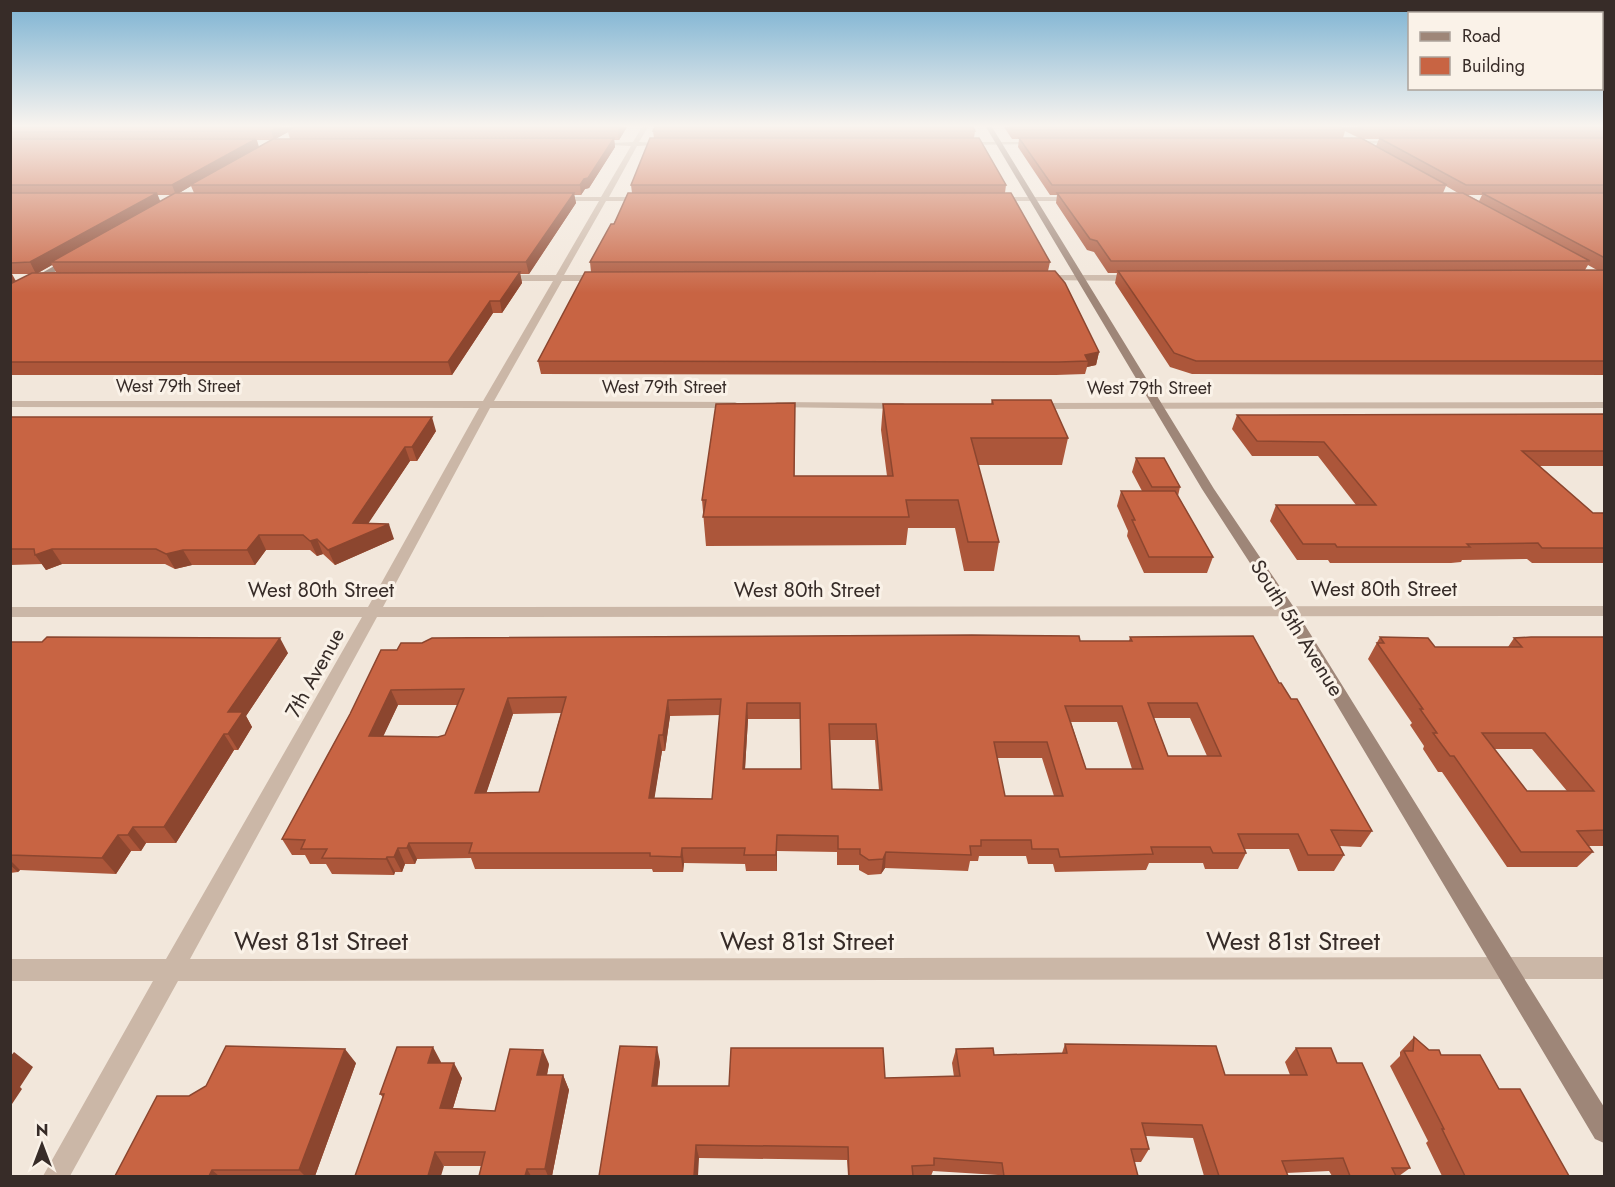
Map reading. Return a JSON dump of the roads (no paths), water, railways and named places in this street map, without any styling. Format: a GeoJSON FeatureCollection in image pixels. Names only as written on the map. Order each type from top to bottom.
{"type":"FeatureCollection","features":[{"type":"Feature","properties":{"kind":"street","name":"7th Avenue"},"geometry":{"type":"LineString","coordinates":[[57,1176],[374,611],[486,405],[613,182]]}},
{"type":"Feature","properties":{"kind":"street","name":"South 5th Avenue"},"geometry":{"type":"LineString","coordinates":[[1022,182],[1082,278],[1208,489],[1288,610],[1605,1130]]}},
{"type":"Feature","properties":{"kind":"street"},"geometry":{"type":"LineString","coordinates":[[548,199],[658,199]]}},
{"type":"Feature","properties":{"kind":"street"},"geometry":{"type":"LineString","coordinates":[[986,199],[1085,199]]}},
{"type":"Feature","properties":{"kind":"street"},"geometry":{"type":"LineString","coordinates":[[10,295],[77,256]]}},
{"type":"Feature","properties":{"kind":"street"},"geometry":{"type":"LineString","coordinates":[[489,278],[608,278]]}},
{"type":"Feature","properties":{"kind":"street"},"geometry":{"type":"LineString","coordinates":[[1035,278],[1153,278]]}},
{"type":"Feature","properties":{"kind":"street"},"geometry":{"type":"LineString","coordinates":[[13,279],[60,279]]}},
{"type":"Feature","properties":{"kind":"street","name":"West 79th Street"},"geometry":{"type":"LineString","coordinates":[[10,404],[917,406]]}},
{"type":"Feature","properties":{"kind":"street","name":"West 79th Street"},"geometry":{"type":"LineString","coordinates":[[1025,406],[1605,405]]}},
{"type":"Feature","properties":{"kind":"street","name":"West 80th Street"},"geometry":{"type":"LineString","coordinates":[[10,612],[1605,611]]}},
{"type":"Feature","properties":{"kind":"street","name":"West 81st Street"},"geometry":{"type":"LineString","coordinates":[[10,970],[1605,968]]}}]}
